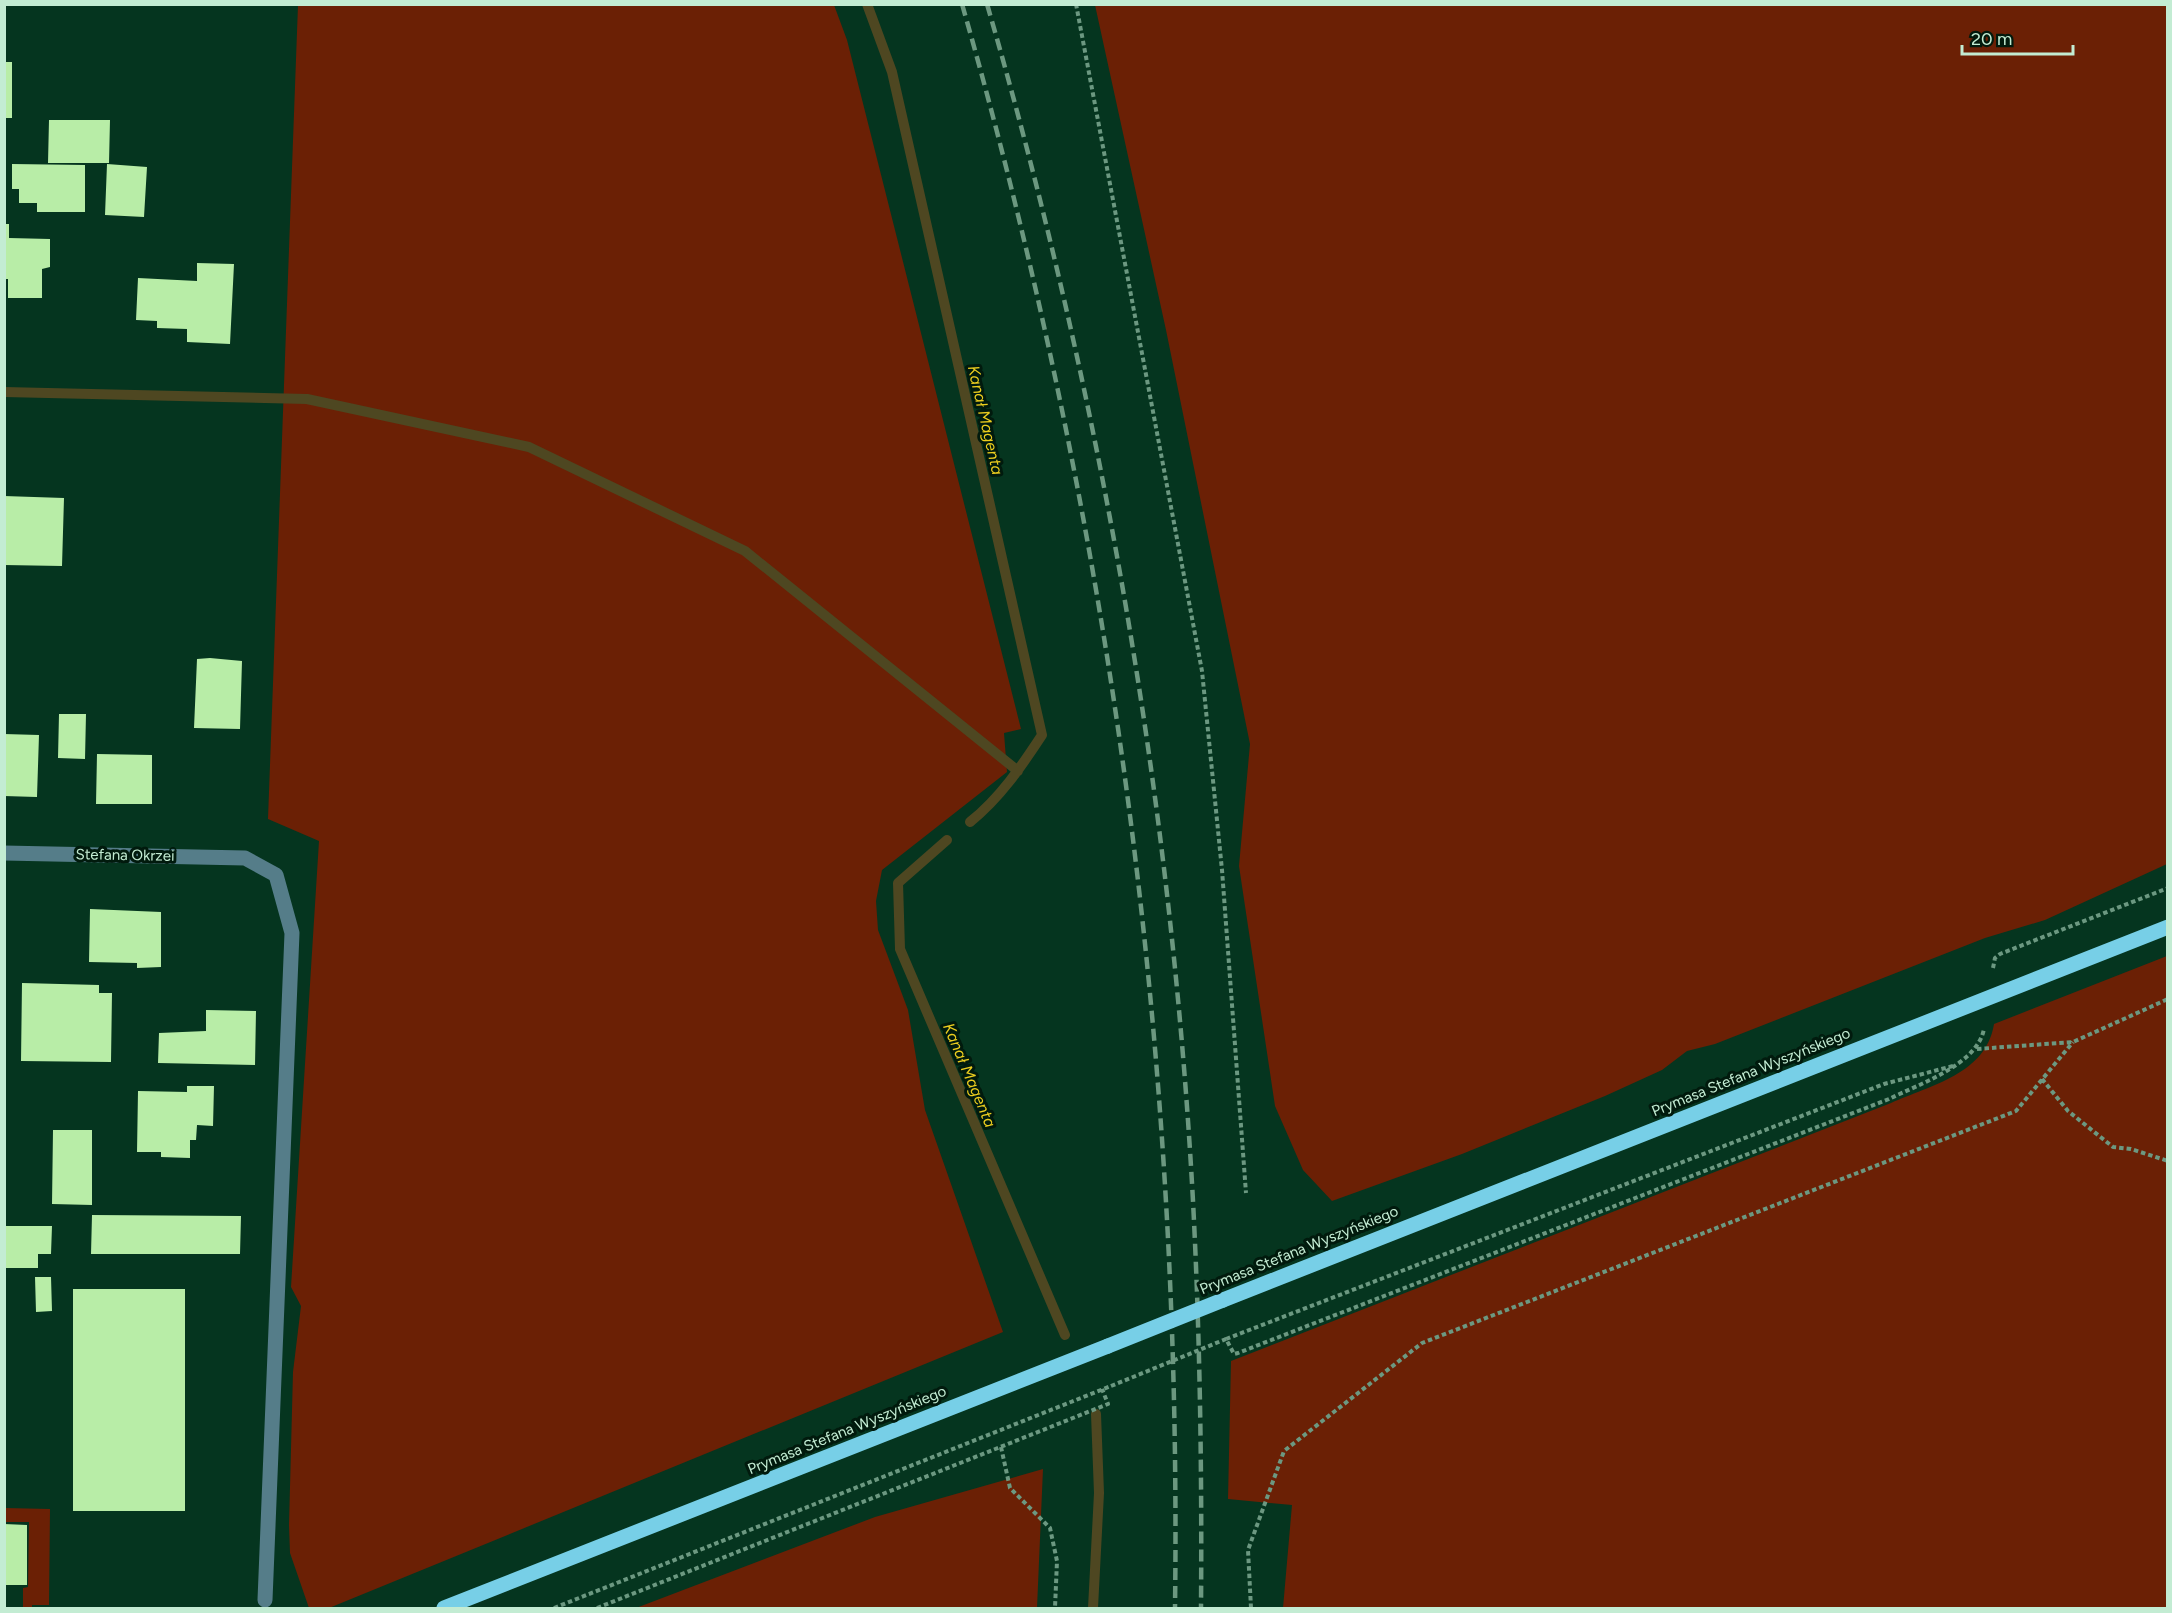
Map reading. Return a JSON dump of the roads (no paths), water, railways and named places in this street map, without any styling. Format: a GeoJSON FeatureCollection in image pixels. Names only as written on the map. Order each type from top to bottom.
{"type":"FeatureCollection","features":[{"type":"Feature","properties":{"kind":"main road","name":"Prymasa Stefana Wyszyńskiego"},"geometry":{"type":"LineString","coordinates":[[444,1608],[2168,927]]}},
{"type":"Feature","properties":{"kind":"street","name":"Stefana Okrzei"},"geometry":{"type":"LineString","coordinates":[[4,853],[245,858],[276,875],[292,933],[265,1600]]}},
{"type":"Feature","properties":{"kind":"waterway","name":"Kanał Magenta"},"geometry":{"type":"LineString","coordinates":[[867,4],[892,72],[1042,735],[1000,792],[970,822]]}},
{"type":"Feature","properties":{"kind":"waterway"},"geometry":{"type":"LineString","coordinates":[[4,392],[307,399],[529,447],[745,551],[1018,771]]}},
{"type":"Feature","properties":{"kind":"waterway","name":"Kanał Magenta"},"geometry":{"type":"LineString","coordinates":[[947,840],[898,883],[900,949],[1065,1335]]}},
{"type":"Feature","properties":{"kind":"waterway","name":"Kanał Magenta"},"geometry":{"type":"LineString","coordinates":[[1093,1608],[1099,1493],[1096,1414]]}},
{"type":"Feature","properties":{"kind":"railway"},"geometry":{"type":"LineString","coordinates":[[962,4],[1015,202],[1060,400],[1098,599],[1128,798],[1150,999],[1166,1200],[1174,1403],[1175,1608]]}},
{"type":"Feature","properties":{"kind":"railway"},"geometry":{"type":"LineString","coordinates":[[987,4],[1064,298],[1096,447],[1124,596],[1148,747],[1167,898],[1182,1049],[1193,1201],[1200,1404],[1201,1608]]}}]}
